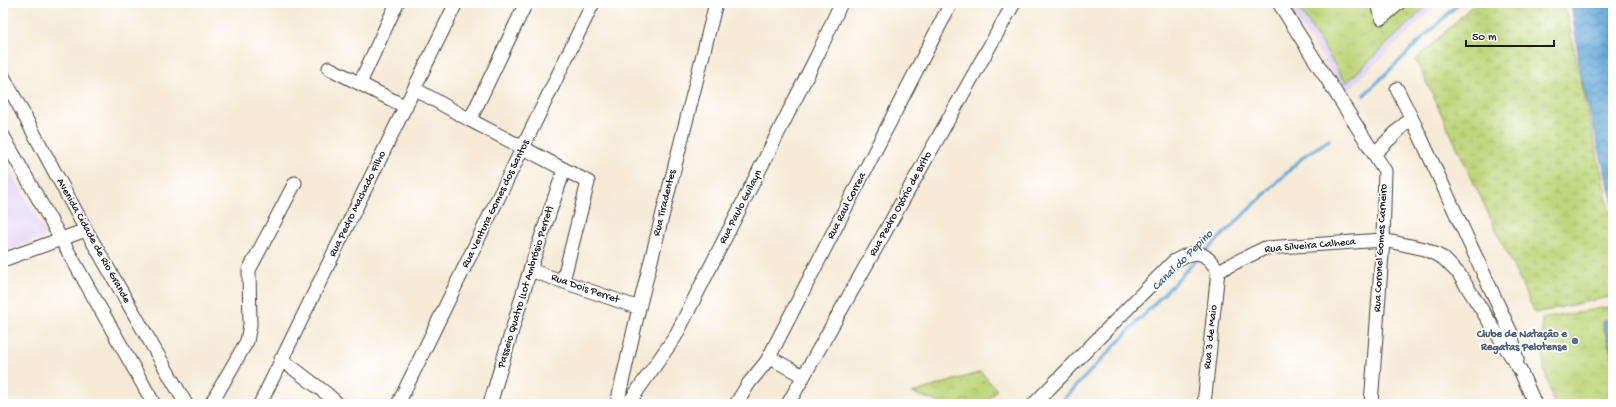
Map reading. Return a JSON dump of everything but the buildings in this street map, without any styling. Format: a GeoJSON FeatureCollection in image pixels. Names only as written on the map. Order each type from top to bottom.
{"type":"FeatureCollection","features":[{"type":"Feature","properties":{"kind":"street"},"geometry":{"type":"LineString","coordinates":[[360,83],[398,3]]}},
{"type":"Feature","properties":{"kind":"street","name":"Rua Pedro Machado Filho"},"geometry":{"type":"LineString","coordinates":[[260,404],[456,3]]}},
{"type":"Feature","properties":{"kind":"street"},"geometry":{"type":"LineString","coordinates":[[470,120],[526,3]]}},
{"type":"Feature","properties":{"kind":"street","name":"Rua Ventura Gomes dos Santos"},"geometry":{"type":"LineString","coordinates":[[398,404],[593,3]]}},
{"type":"Feature","properties":{"kind":"street","name":"Rua Tiradentes"},"geometry":{"type":"LineString","coordinates":[[617,404],[639,308],[716,3]]}},
{"type":"Feature","properties":{"kind":"street","name":"Rua Paulo Guilayn"},"geometry":{"type":"LineString","coordinates":[[628,404],[675,338],[818,54],[841,3]]}},
{"type":"Feature","properties":{"kind":"street","name":"Rua Raul Correa"},"geometry":{"type":"LineString","coordinates":[[736,404],[749,383],[769,357],[951,3]]}},
{"type":"Feature","properties":{"kind":"street","name":"Rua Pedro Osório de Brito"},"geometry":{"type":"LineString","coordinates":[[788,404],[1014,3]]}},
{"type":"Feature","properties":{"kind":"street","name":"Rua Coronel Gomes Carneiro"},"geometry":{"type":"LineString","coordinates":[[1279,3],[1384,171],[1383,240],[1371,404]]}},
{"type":"Feature","properties":{"kind":"street"},"geometry":{"type":"LineString","coordinates":[[1378,3],[1382,18],[1399,3]]}},
{"type":"Feature","properties":{"kind":"street"},"geometry":{"type":"LineString","coordinates":[[329,68],[406,107]]}},
{"type":"Feature","properties":{"kind":"street","name":"Avenida Cidade de Rio Grande"},"geometry":{"type":"LineString","coordinates":[[3,76],[86,230],[186,404]]}},
{"type":"Feature","properties":{"kind":"street"},"geometry":{"type":"LineString","coordinates":[[415,89],[470,120],[588,182],[563,281]]}},
{"type":"Feature","properties":{"kind":"street"},"geometry":{"type":"LineString","coordinates":[[1397,90],[1511,333],[1520,370],[1535,404]]}},
{"type":"Feature","properties":{"kind":"street"},"geometry":{"type":"LineString","coordinates":[[1374,154],[1411,118]]}},
{"type":"Feature","properties":{"kind":"street"},"geometry":{"type":"LineString","coordinates":[[3,136],[154,404]]}},
{"type":"Feature","properties":{"kind":"street","name":"Passeio Quatro (Lot Ambrósio Perret)"},"geometry":{"type":"LineString","coordinates":[[490,404],[530,270],[564,170]]}},
{"type":"Feature","properties":{"kind":"street"},"geometry":{"type":"LineString","coordinates":[[211,404],[247,341],[250,325],[250,270],[295,183]]}},
{"type":"Feature","properties":{"kind":"street"},"geometry":{"type":"LineString","coordinates":[[3,260],[86,230]]}},
{"type":"Feature","properties":{"kind":"street","name":"Rua Silveira Calheca"},"geometry":{"type":"LineString","coordinates":[[1218,271],[1265,248],[1383,240],[1425,249],[1443,258],[1459,274],[1520,370]]}},
{"type":"Feature","properties":{"kind":"street"},"geometry":{"type":"LineString","coordinates":[[1034,404],[1173,262],[1187,254],[1204,256],[1218,271]]}},
{"type":"Feature","properties":{"kind":"street","name":"Rua Dois Perret"},"geometry":{"type":"LineString","coordinates":[[530,270],[639,308]]}},
{"type":"Feature","properties":{"kind":"street","name":"Rua 3 de Maio"},"geometry":{"type":"LineString","coordinates":[[1204,404],[1218,271]]}},
{"type":"Feature","properties":{"kind":"street"},"geometry":{"type":"LineString","coordinates":[[769,357],[804,376]]}},
{"type":"Feature","properties":{"kind":"street"},"geometry":{"type":"LineString","coordinates":[[281,359],[328,394],[338,404]]}},
{"type":"Feature","properties":{"kind":"shaded area"},"geometry":{"type":"Polygon","coordinates":[[[1285,3],[1439,3],[1346,92],[1285,3]]]}},
{"type":"Feature","properties":{"kind":"shaded area"},"geometry":{"type":"Polygon","coordinates":[[[3,157],[47,236],[3,252],[3,157]]]}},
{"type":"Feature","properties":{"kind":"green space"},"geometry":{"type":"Polygon","coordinates":[[[1296,3],[1430,3],[1346,83],[1296,3]]]}},
{"type":"Feature","properties":{"kind":"green space"},"geometry":{"type":"Polygon","coordinates":[[[1475,3],[1564,3],[1613,227],[1613,296],[1535,313],[1416,60],[1475,3]]]}},
{"type":"Feature","properties":{"kind":"green space","name":"Clube de Natação e Regatas Pelotense"},"geometry":{"type":"Polygon","coordinates":[[[1613,306],[1613,319],[1602,321],[1613,360],[1613,404],[1554,404],[1544,369],[1542,319],[1613,306]]]}},
{"type":"Feature","properties":{"kind":"green space"},"geometry":{"type":"Polygon","coordinates":[[[981,372],[997,390],[984,404],[944,404],[912,393],[981,372]]]}},
{"type":"Feature","properties":{"kind":"water"},"geometry":{"type":"Polygon","coordinates":[[[1571,3],[1613,3],[1613,205],[1581,77],[1571,3]]]}},
{"type":"Feature","properties":{"kind":"water"},"geometry":{"type":"Polygon","coordinates":[[[1613,319],[1613,360],[1602,321],[1613,319]]]}},
{"type":"Feature","properties":{"kind":"waterway","name":"Canal do Pepino"},"geometry":{"type":"LineString","coordinates":[[1364,95],[1459,3]]}},
{"type":"Feature","properties":{"kind":"waterway","name":"Canal do Pepino"},"geometry":{"type":"LineString","coordinates":[[1204,253],[1304,156],[1329,140]]}},
{"type":"Feature","properties":{"kind":"waterway","name":"Canal do Pepino"},"geometry":{"type":"LineString","coordinates":[[1059,404],[1199,257]]}},
{"type":"Feature","properties":{"kind":"place","name":"Clube de Natação e Regatas Pelotense"},"geometry":{"type":"Point","coordinates":[1575,341]}}]}
